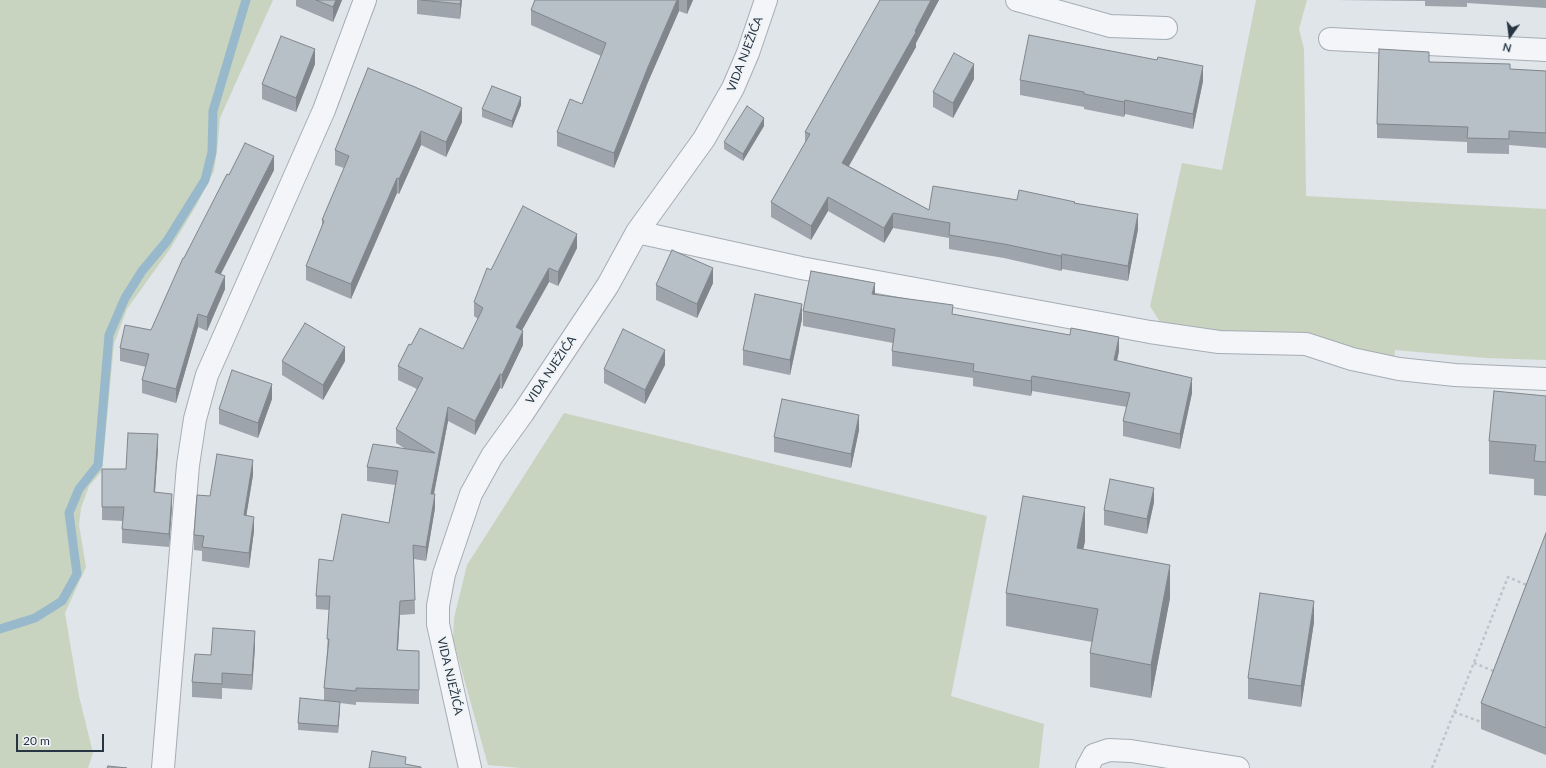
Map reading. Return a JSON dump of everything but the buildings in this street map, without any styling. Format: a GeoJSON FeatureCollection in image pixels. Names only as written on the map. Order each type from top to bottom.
{"type":"FeatureCollection","features":[{"type":"Feature","properties":{"kind":"street"},"geometry":{"type":"LineString","coordinates":[[163,768],[188,464],[195,419],[207,375],[324,110],[365,0]]}},
{"type":"Feature","properties":{"kind":"street","name":"VIDA NJEŽIĆA"},"geometry":{"type":"LineString","coordinates":[[470,768],[438,624],[438,606],[444,574],[471,494],[492,456],[523,413],[608,285],[637,232],[704,139],[733,88],[748,53],[766,0]]}},
{"type":"Feature","properties":{"kind":"street"},"geometry":{"type":"LineString","coordinates":[[1017,0],[1110,26],[1166,28]]}},
{"type":"Feature","properties":{"kind":"street"},"geometry":{"type":"LineString","coordinates":[[1330,39],[1546,50]]}},
{"type":"Feature","properties":{"kind":"street"},"geometry":{"type":"LineString","coordinates":[[637,232],[800,268],[1150,332],[1219,342],[1306,344],[1352,359],[1399,369],[1454,376],[1546,378]]}},
{"type":"Feature","properties":{"kind":"street"},"geometry":{"type":"LineString","coordinates":[[1087,768],[1094,755],[1109,750],[1131,751],[1238,768]]}},
{"type":"Feature","properties":{"kind":"path"},"geometry":{"type":"LineString","coordinates":[[1432,768],[1508,577],[1535,588]]}},
{"type":"Feature","properties":{"kind":"path"},"geometry":{"type":"LineString","coordinates":[[1474,663],[1502,675]]}},
{"type":"Feature","properties":{"kind":"path"},"geometry":{"type":"LineString","coordinates":[[1454,712],[1484,723]]}},
{"type":"Feature","properties":{"kind":"green space"},"geometry":{"type":"Polygon","coordinates":[[[0,0],[273,0],[220,118],[214,171],[196,206],[170,249],[127,309],[114,344],[102,471],[89,486],[81,508],[79,525],[86,567],[65,613],[79,696],[93,753],[88,768],[0,768],[0,0]]]}},
{"type":"Feature","properties":{"kind":"green space"},"geometry":{"type":"Polygon","coordinates":[[[1256,0],[1307,0],[1299,29],[1304,49],[1306,196],[1546,209],[1546,360],[1486,358],[1395,350],[1394,360],[1172,328],[1160,322],[1150,306],[1182,163],[1222,170],[1256,0]]]}},
{"type":"Feature","properties":{"kind":"green space"},"geometry":{"type":"Polygon","coordinates":[[[564,413],[987,516],[951,696],[1044,724],[1039,768],[521,768],[488,765],[453,639],[454,618],[467,565],[564,413]]]}},
{"type":"Feature","properties":{"kind":"waterway"},"geometry":{"type":"LineString","coordinates":[[0,629],[35,618],[62,601],[77,574],[69,513],[79,489],[98,465],[109,335],[125,298],[142,271],[167,241],[205,180],[212,152],[213,111],[246,0]]}}]}
